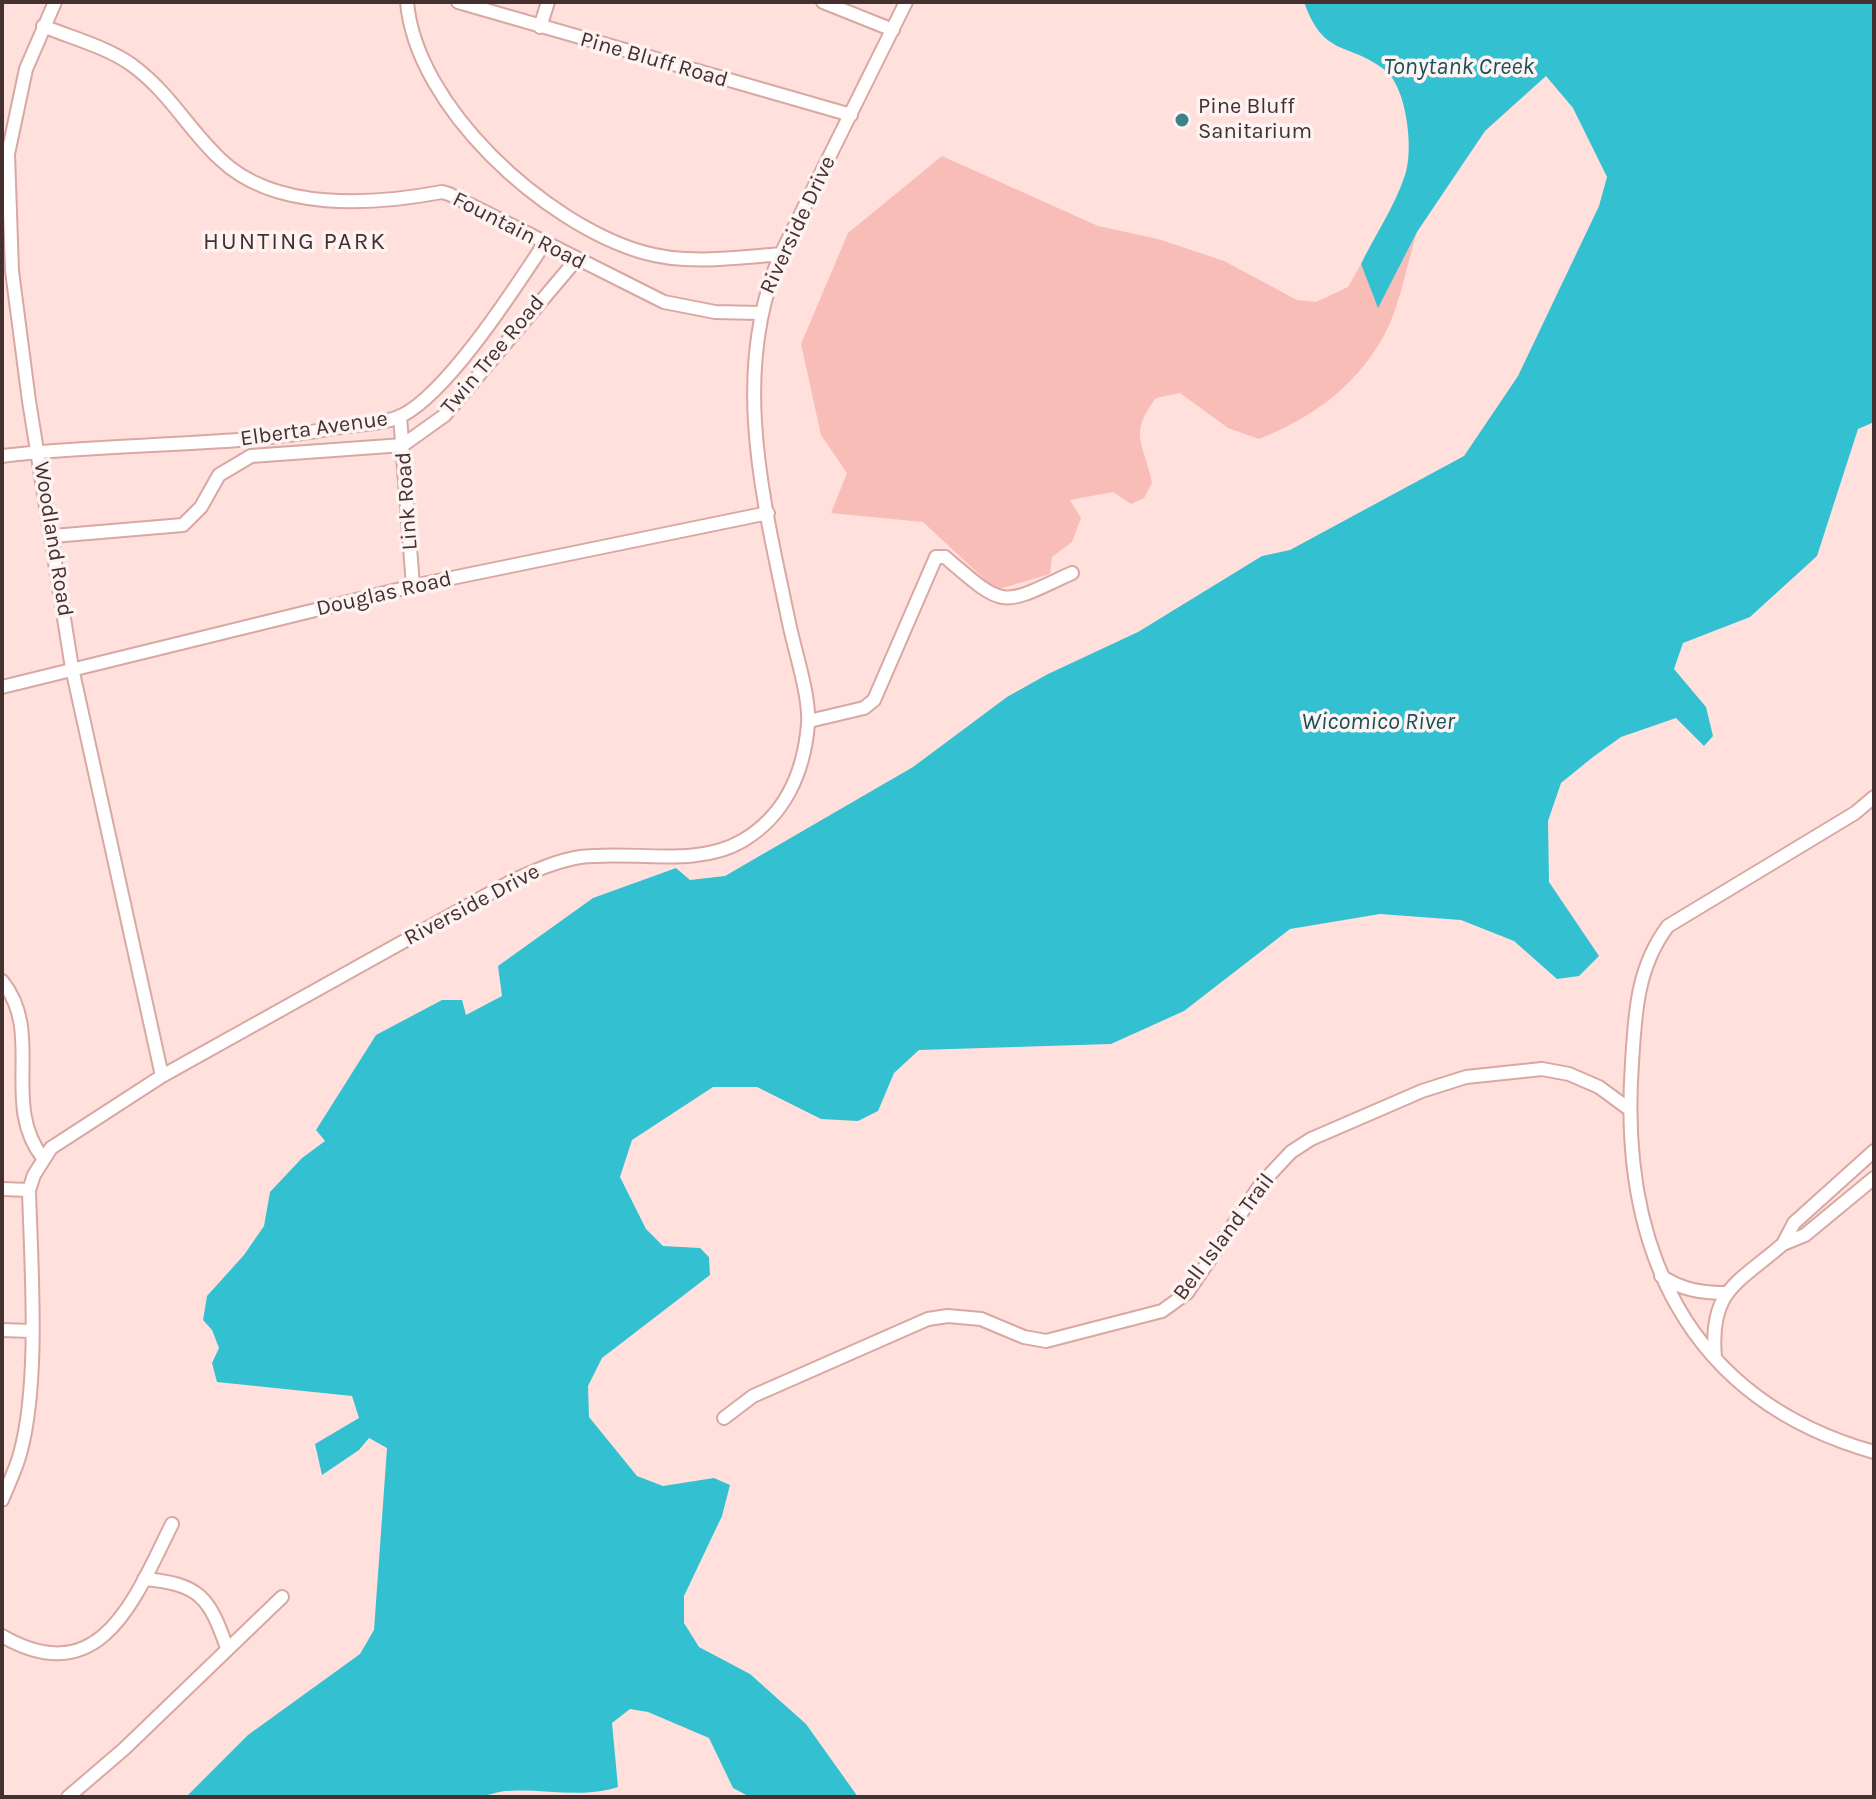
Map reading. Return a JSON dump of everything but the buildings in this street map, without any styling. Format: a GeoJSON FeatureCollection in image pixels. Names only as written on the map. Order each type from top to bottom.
{"type":"FeatureCollection","features":[{"type":"Feature","properties":{"kind":"street","name":"Woodland Road"},"geometry":{"type":"LineString","coordinates":[[55,2],[20,91],[7,186],[20,340],[72,668],[162,1076]]}},
{"type":"Feature","properties":{"kind":"street"},"geometry":{"type":"LineString","coordinates":[[407,2],[415,44],[436,86],[511,175],[560,214],[641,252],[660,256],[724,258],[781,254]]}},
{"type":"Feature","properties":{"kind":"street","name":"Pine Bluff Road"},"geometry":{"type":"LineString","coordinates":[[458,2],[851,115]]}},
{"type":"Feature","properties":{"kind":"street"},"geometry":{"type":"LineString","coordinates":[[540,27],[548,2]]}},
{"type":"Feature","properties":{"kind":"street"},"geometry":{"type":"LineString","coordinates":[[823,2],[893,30]]}},
{"type":"Feature","properties":{"kind":"street","name":"Riverside Drive"},"geometry":{"type":"LineString","coordinates":[[2,1500],[20,1454],[27,1413],[31,1331],[29,1190],[43,1158],[62,1140],[162,1076],[512,881],[550,865],[581,857],[713,851],[743,841],[775,814],[789,795],[800,771],[809,721],[768,513],[753,386],[760,313],[781,254],[906,2]]}},
{"type":"Feature","properties":{"kind":"street","name":"Fountain Road"},"geometry":{"type":"LineString","coordinates":[[43,26],[129,63],[174,101],[220,160],[250,181],[339,203],[389,202],[442,192],[664,302],[715,312],[760,313]]}},
{"type":"Feature","properties":{"kind":"street","name":"Elberta Avenue"},"geometry":{"type":"LineString","coordinates":[[2,456],[39,451],[201,445],[315,432],[400,416],[433,389],[502,309],[544,244]]}},
{"type":"Feature","properties":{"kind":"street","name":"Twin Tree Road"},"geometry":{"type":"LineString","coordinates":[[403,445],[445,415],[576,260]]}},
{"type":"Feature","properties":{"kind":"street","name":"Link Road"},"geometry":{"type":"LineString","coordinates":[[400,416],[413,586]]}},
{"type":"Feature","properties":{"kind":"street"},"geometry":{"type":"LineString","coordinates":[[53,536],[183,525],[201,507],[219,475],[251,456],[403,445]]}},
{"type":"Feature","properties":{"kind":"street","name":"Douglas Road"},"geometry":{"type":"LineString","coordinates":[[2,687],[413,586],[768,513]]}},
{"type":"Feature","properties":{"kind":"street"},"geometry":{"type":"LineString","coordinates":[[809,721],[864,708],[874,700],[939,555],[988,594],[1007,600],[1072,573]]}},
{"type":"Feature","properties":{"kind":"street"},"geometry":{"type":"LineString","coordinates":[[1874,797],[1855,813],[1668,926],[1649,952],[1638,992],[1629,1109],[1632,1155],[1642,1217],[1658,1274],[1678,1310],[1715,1358],[1766,1403],[1841,1442],[1874,1452]]}},
{"type":"Feature","properties":{"kind":"street"},"geometry":{"type":"LineString","coordinates":[[2,981],[18,1014],[9,1071]]}},
{"type":"Feature","properties":{"kind":"street","name":"Bell Island Trail"},"geometry":{"type":"LineString","coordinates":[[724,1418],[753,1396],[928,1319],[981,1319],[1024,1337],[1046,1341],[1162,1311],[1187,1293],[1261,1184],[1291,1152],[1311,1139],[1422,1091],[1466,1077],[1542,1069],[1569,1074],[1599,1087],[1629,1109]]}},
{"type":"Feature","properties":{"kind":"street"},"geometry":{"type":"LineString","coordinates":[[8,1101],[23,1140],[43,1158]]}},
{"type":"Feature","properties":{"kind":"street"},"geometry":{"type":"LineString","coordinates":[[1783,1244],[1794,1223],[1874,1151]]}},
{"type":"Feature","properties":{"kind":"street"},"geometry":{"type":"LineString","coordinates":[[1715,1358],[1712,1330],[1716,1309],[1726,1293],[1783,1244],[1805,1235],[1874,1178]]}},
{"type":"Feature","properties":{"kind":"street"},"geometry":{"type":"LineString","coordinates":[[2,1189],[29,1190]]}},
{"type":"Feature","properties":{"kind":"street"},"geometry":{"type":"LineString","coordinates":[[1658,1274],[1675,1285],[1701,1293],[1726,1293]]}},
{"type":"Feature","properties":{"kind":"street"},"geometry":{"type":"LineString","coordinates":[[2,1330],[31,1331]]}},
{"type":"Feature","properties":{"kind":"street"},"geometry":{"type":"LineString","coordinates":[[2,1636],[44,1655],[60,1655],[91,1647],[116,1623],[144,1579],[172,1524]]}},
{"type":"Feature","properties":{"kind":"street"},"geometry":{"type":"LineString","coordinates":[[144,1579],[173,1581],[202,1595],[215,1613],[227,1648]]}},
{"type":"Feature","properties":{"kind":"street"},"geometry":{"type":"LineString","coordinates":[[68,1797],[124,1749],[282,1597]]}},
{"type":"Feature","properties":{"kind":"shaded area"},"geometry":{"type":"Polygon","coordinates":[[[942,156],[1098,226],[1158,239],[1224,261],[1297,300],[1316,302],[1348,287],[1361,264],[1378,307],[1417,232],[1388,328],[1358,373],[1329,400],[1296,422],[1259,439],[1228,428],[1180,393],[1156,398],[1147,411],[1140,431],[1152,483],[1144,498],[1131,504],[1113,492],[1070,500],[1081,518],[1072,542],[1052,557],[1050,574],[996,590],[923,522],[831,513],[847,473],[821,435],[801,344],[848,233],[942,156]]]}},
{"type":"Feature","properties":{"kind":"water","name":"Wicomico River"},"geometry":{"type":"Polygon","coordinates":[[[1304,2],[1874,2],[1874,422],[1858,429],[1817,556],[1750,617],[1683,643],[1674,669],[1706,707],[1713,736],[1704,746],[1676,718],[1621,737],[1561,783],[1548,821],[1549,882],[1599,956],[1579,976],[1557,979],[1514,941],[1461,920],[1380,914],[1290,929],[1184,1011],[1111,1044],[919,1050],[894,1073],[878,1111],[858,1121],[821,1119],[757,1087],[713,1087],[632,1140],[620,1177],[646,1229],[663,1246],[700,1248],[709,1257],[710,1275],[602,1358],[588,1386],[589,1417],[637,1476],[663,1486],[714,1478],[730,1485],[722,1516],[684,1596],[684,1623],[699,1647],[750,1674],[806,1724],[858,1797],[750,1797],[733,1788],[709,1738],[648,1712],[630,1709],[612,1723],[618,1787],[604,1790],[576,1793],[505,1791],[480,1797],[186,1797],[248,1735],[360,1654],[374,1630],[387,1448],[369,1438],[359,1450],[322,1475],[315,1444],[359,1418],[352,1396],[217,1382],[212,1363],[219,1348],[212,1330],[203,1320],[207,1296],[244,1255],[264,1226],[270,1192],[302,1158],[325,1141],[316,1130],[376,1035],[442,1000],[462,1000],[466,1015],[502,996],[498,966],[593,898],[676,868],[690,880],[725,876],[913,767],[1007,697],[1138,632],[1262,556],[1290,550],[1464,456],[1518,376],[1599,206],[1607,177],[1573,108],[1546,76],[1485,131],[1417,232],[1378,308],[1361,264],[1405,175],[1409,151],[1407,120],[1393,78],[1371,61],[1328,40],[1312,20],[1304,2]]]}},
{"type":"Feature","properties":{"kind":"place","name":"Pine Bluff Sanitarium"},"geometry":{"type":"Point","coordinates":[1182,120]}},
{"type":"Feature","properties":{"kind":"district","name":"HUNTING PARK"},"geometry":{"type":"Point","coordinates":[295,242]}},
{"type":"Feature","properties":{"kind":"water label","name":"Tonytank Creek"},"geometry":{"type":"Point","coordinates":[1459,67]}}]}
